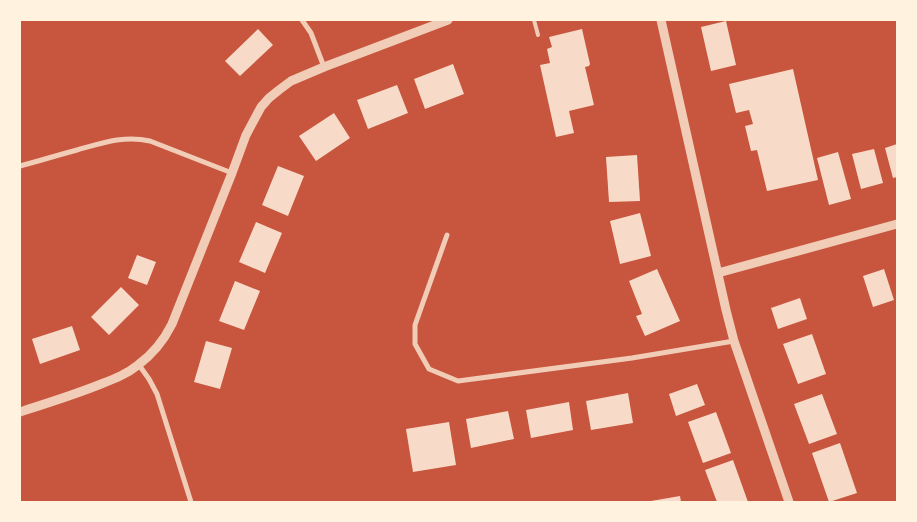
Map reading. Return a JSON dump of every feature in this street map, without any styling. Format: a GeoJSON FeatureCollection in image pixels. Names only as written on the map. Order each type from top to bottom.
{"type":"FeatureCollection","features":[{"type":"Feature","properties":{"kind":"street"},"geometry":{"type":"LineString","coordinates":[[302,20],[311,33],[324,67]]}},
{"type":"Feature","properties":{"kind":"street"},"geometry":{"type":"LineString","coordinates":[[20,412],[122,376],[139,365],[160,344],[172,324],[246,135],[261,107],[279,90],[291,81],[324,67],[448,20]]}},
{"type":"Feature","properties":{"kind":"street"},"geometry":{"type":"LineString","coordinates":[[661,20],[734,341],[789,502]]}},
{"type":"Feature","properties":{"kind":"street"},"geometry":{"type":"LineString","coordinates":[[20,166],[113,140],[139,138],[232,173]]}},
{"type":"Feature","properties":{"kind":"street"},"geometry":{"type":"LineString","coordinates":[[718,273],[897,224]]}},
{"type":"Feature","properties":{"kind":"street"},"geometry":{"type":"LineString","coordinates":[[447,235],[415,325],[415,344],[429,369],[458,381],[632,358],[734,341]]}},
{"type":"Feature","properties":{"kind":"street"},"geometry":{"type":"LineString","coordinates":[[139,365],[157,394],[191,502]]}},
{"type":"Feature","properties":{"kind":"lane"},"geometry":{"type":"LineString","coordinates":[[534,20],[538,35]]}},
{"type":"Feature","properties":{"kind":"building"},"geometry":{"type":"Polygon","coordinates":[[[726,21],[736,65],[711,71],[701,27],[726,21]]]}},
{"type":"Feature","properties":{"kind":"building"},"geometry":{"type":"Polygon","coordinates":[[[258,29],[273,45],[240,76],[225,61],[258,29]]]}},
{"type":"Feature","properties":{"kind":"building"},"geometry":{"type":"Polygon","coordinates":[[[582,29],[590,64],[585,67],[594,105],[569,111],[574,133],[556,137],[540,65],[550,63],[547,49],[552,47],[549,37],[582,29]]]}},
{"type":"Feature","properties":{"kind":"building"},"geometry":{"type":"Polygon","coordinates":[[[453,64],[464,94],[425,109],[414,79],[453,64]]]}},
{"type":"Feature","properties":{"kind":"building"},"geometry":{"type":"Polygon","coordinates":[[[793,69],[818,180],[767,191],[757,150],[751,151],[745,126],[753,124],[749,110],[736,113],[729,84],[793,69]]]}},
{"type":"Feature","properties":{"kind":"building"},"geometry":{"type":"Polygon","coordinates":[[[397,85],[408,113],[368,129],[357,100],[397,85]]]}},
{"type":"Feature","properties":{"kind":"building"},"geometry":{"type":"Polygon","coordinates":[[[334,113],[350,138],[316,161],[299,136],[334,113]]]}},
{"type":"Feature","properties":{"kind":"building"},"geometry":{"type":"Polygon","coordinates":[[[897,144],[897,177],[893,178],[885,148],[897,144]]]}},
{"type":"Feature","properties":{"kind":"building"},"geometry":{"type":"Polygon","coordinates":[[[874,149],[883,183],[861,189],[852,154],[874,149]]]}},
{"type":"Feature","properties":{"kind":"building"},"geometry":{"type":"Polygon","coordinates":[[[838,152],[851,199],[829,205],[817,158],[838,152]]]}},
{"type":"Feature","properties":{"kind":"building"},"geometry":{"type":"Polygon","coordinates":[[[637,155],[640,201],[609,202],[606,157],[637,155]]]}},
{"type":"Feature","properties":{"kind":"building"},"geometry":{"type":"Polygon","coordinates":[[[278,166],[304,176],[288,216],[262,205],[278,166]]]}},
{"type":"Feature","properties":{"kind":"building"},"geometry":{"type":"Polygon","coordinates":[[[640,213],[651,256],[620,264],[610,221],[640,213]]]}},
{"type":"Feature","properties":{"kind":"building"},"geometry":{"type":"Polygon","coordinates":[[[256,222],[282,233],[265,273],[239,262],[256,222]]]}},
{"type":"Feature","properties":{"kind":"building"},"geometry":{"type":"Polygon","coordinates":[[[137,255],[156,262],[147,285],[128,278],[137,255]]]}},
{"type":"Feature","properties":{"kind":"building"},"geometry":{"type":"Polygon","coordinates":[[[657,269],[680,321],[645,336],[636,316],[642,314],[629,281],[657,269]]]}},
{"type":"Feature","properties":{"kind":"building"},"geometry":{"type":"Polygon","coordinates":[[[884,269],[894,300],[873,307],[863,276],[884,269]]]}},
{"type":"Feature","properties":{"kind":"building"},"geometry":{"type":"Polygon","coordinates":[[[235,281],[260,291],[244,330],[219,321],[235,281]]]}},
{"type":"Feature","properties":{"kind":"building"},"geometry":{"type":"Polygon","coordinates":[[[121,287],[139,305],[109,335],[91,317],[121,287]]]}},
{"type":"Feature","properties":{"kind":"building"},"geometry":{"type":"Polygon","coordinates":[[[800,298],[807,319],[778,329],[771,308],[800,298]]]}},
{"type":"Feature","properties":{"kind":"building"},"geometry":{"type":"Polygon","coordinates":[[[72,326],[80,350],[40,364],[32,339],[72,326]]]}},
{"type":"Feature","properties":{"kind":"building"},"geometry":{"type":"Polygon","coordinates":[[[812,334],[826,374],[798,384],[783,344],[812,334]]]}},
{"type":"Feature","properties":{"kind":"building"},"geometry":{"type":"Polygon","coordinates":[[[206,341],[232,348],[220,389],[194,382],[206,341]]]}},
{"type":"Feature","properties":{"kind":"building"},"geometry":{"type":"Polygon","coordinates":[[[697,384],[705,405],[676,416],[669,394],[697,384]]]}},
{"type":"Feature","properties":{"kind":"building"},"geometry":{"type":"Polygon","coordinates":[[[628,393],[633,423],[591,430],[586,401],[628,393]]]}},
{"type":"Feature","properties":{"kind":"building"},"geometry":{"type":"Polygon","coordinates":[[[822,394],[837,434],[809,444],[794,404],[822,394]]]}},
{"type":"Feature","properties":{"kind":"building"},"geometry":{"type":"Polygon","coordinates":[[[569,402],[573,430],[531,438],[526,410],[569,402]]]}},
{"type":"Feature","properties":{"kind":"building"},"geometry":{"type":"Polygon","coordinates":[[[508,411],[514,439],[471,448],[466,419],[508,411]]]}},
{"type":"Feature","properties":{"kind":"building"},"geometry":{"type":"Polygon","coordinates":[[[716,412],[731,453],[703,463],[688,422],[716,412]]]}},
{"type":"Feature","properties":{"kind":"building"},"geometry":{"type":"Polygon","coordinates":[[[449,422],[456,465],[413,472],[406,429],[449,422]]]}},
{"type":"Feature","properties":{"kind":"building"},"geometry":{"type":"Polygon","coordinates":[[[840,443],[857,493],[829,502],[812,453],[840,443]]]}},
{"type":"Feature","properties":{"kind":"building"},"geometry":{"type":"Polygon","coordinates":[[[733,460],[748,502],[717,502],[705,470],[733,460]]]}},
{"type":"Feature","properties":{"kind":"building"},"geometry":{"type":"Polygon","coordinates":[[[680,496],[681,502],[651,502],[651,501],[680,496]]]}}]}
